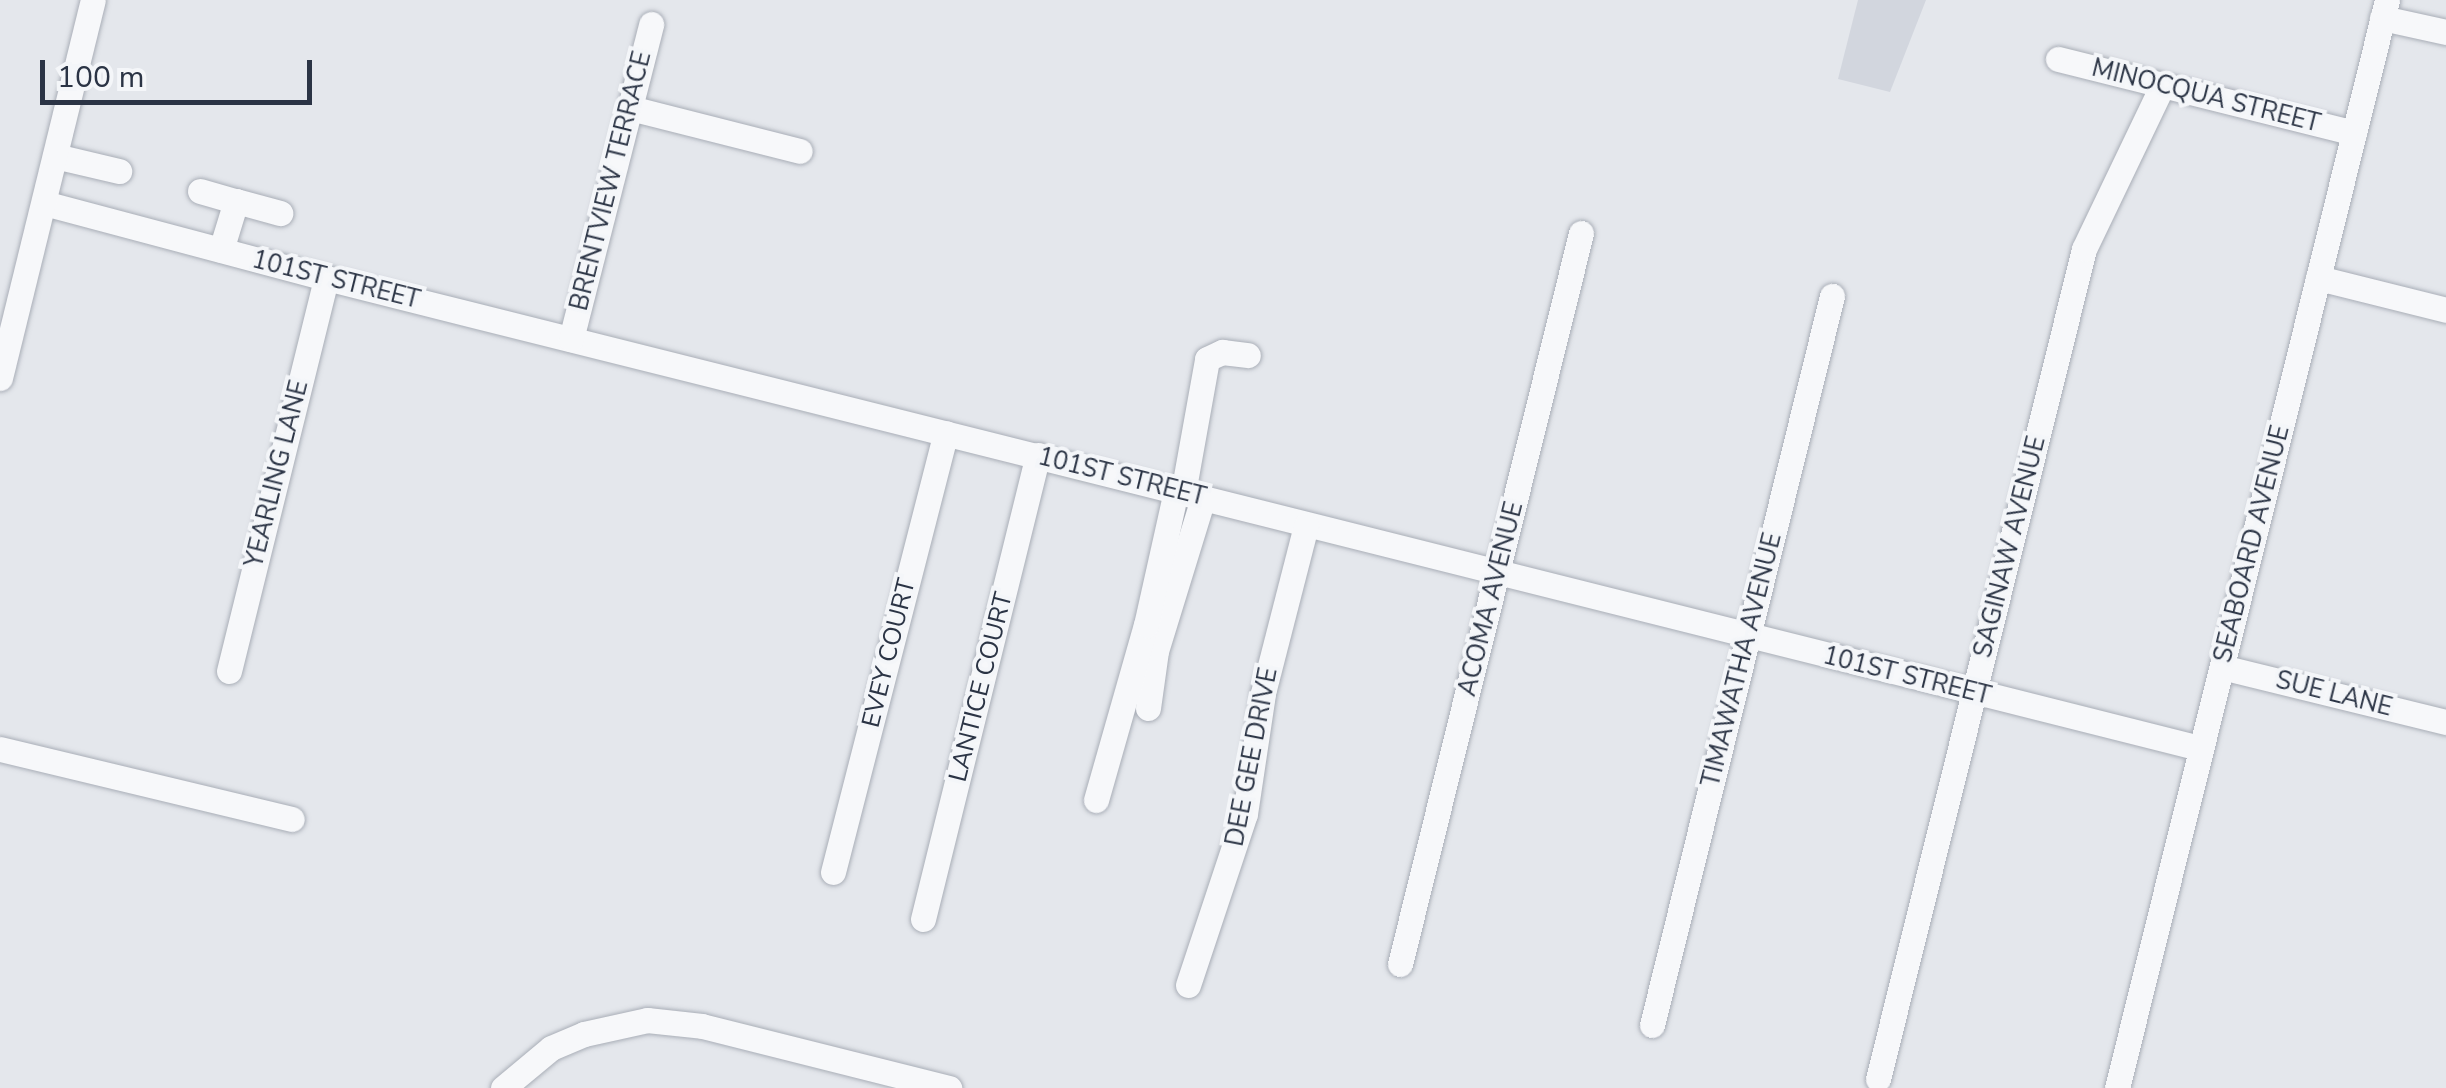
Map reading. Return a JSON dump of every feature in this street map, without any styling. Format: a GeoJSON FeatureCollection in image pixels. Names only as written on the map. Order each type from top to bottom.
{"type":"FeatureCollection","features":[{"type":"Feature","properties":{"kind":"street"},"geometry":{"type":"LineString","coordinates":[[0,378],[94,0]]}},
{"type":"Feature","properties":{"kind":"street"},"geometry":{"type":"LineString","coordinates":[[2385,9],[2446,32]]}},
{"type":"Feature","properties":{"kind":"street","name":"SEABOARD AVENUE"},"geometry":{"type":"LineString","coordinates":[[2117,1088],[2385,9]]}},
{"type":"Feature","properties":{"kind":"street","name":"BRENTVIEW TERRACE"},"geometry":{"type":"LineString","coordinates":[[571,339],[651,24]]}},
{"type":"Feature","properties":{"kind":"street","name":"MINOCQUA STREET"},"geometry":{"type":"LineString","coordinates":[[2058,59],[2354,132]]}},
{"type":"Feature","properties":{"kind":"street","name":"SAGINAW AVENUE"},"geometry":{"type":"LineString","coordinates":[[1878,1079],[2084,248],[2162,86]]}},
{"type":"Feature","properties":{"kind":"street"},"geometry":{"type":"LineString","coordinates":[[630,108],[800,152]]}},
{"type":"Feature","properties":{"kind":"street"},"geometry":{"type":"LineString","coordinates":[[55,156],[119,172]]}},
{"type":"Feature","properties":{"kind":"street"},"geometry":{"type":"LineString","coordinates":[[200,191],[280,212]]}},
{"type":"Feature","properties":{"kind":"street"},"geometry":{"type":"LineString","coordinates":[[221,250],[236,201]]}},
{"type":"Feature","properties":{"kind":"street","name":"101ST STREET"},"geometry":{"type":"LineString","coordinates":[[44,203],[326,278],[2200,748]]}},
{"type":"Feature","properties":{"kind":"street","name":"ACOMA AVENUE"},"geometry":{"type":"LineString","coordinates":[[1400,964],[1582,233]]}},
{"type":"Feature","properties":{"kind":"street","name":"YEARLING LANE"},"geometry":{"type":"LineString","coordinates":[[229,670],[326,278]]}},
{"type":"Feature","properties":{"kind":"street"},"geometry":{"type":"LineString","coordinates":[[2318,278],[2446,310]]}},
{"type":"Feature","properties":{"kind":"street","name":"TIMAWATHA AVENUE"},"geometry":{"type":"LineString","coordinates":[[1652,1025],[1832,296]]}},
{"type":"Feature","properties":{"kind":"street"},"geometry":{"type":"LineString","coordinates":[[1148,708],[1188,494],[1207,359],[1222,352],[1248,355]]}},
{"type":"Feature","properties":{"kind":"street","name":"EVEY COURT"},"geometry":{"type":"LineString","coordinates":[[833,872],[946,433]]}},
{"type":"Feature","properties":{"kind":"street","name":"LANTICE COURT"},"geometry":{"type":"LineString","coordinates":[[923,919],[1038,455]]}},
{"type":"Feature","properties":{"kind":"street"},"geometry":{"type":"LineString","coordinates":[[1096,800],[1188,494]]}},
{"type":"Feature","properties":{"kind":"street","name":"DEE GEE DRIVE"},"geometry":{"type":"LineString","coordinates":[[1188,985],[1244,814],[1263,692],[1306,524]]}},
{"type":"Feature","properties":{"kind":"street","name":"SUE LANE"},"geometry":{"type":"LineString","coordinates":[[2222,667],[2446,722]]}},
{"type":"Feature","properties":{"kind":"street"},"geometry":{"type":"LineString","coordinates":[[0,749],[292,819]]}},
{"type":"Feature","properties":{"kind":"street"},"geometry":{"type":"LineString","coordinates":[[504,1088],[552,1048],[584,1034],[647,1020],[702,1026],[948,1088]]}},
{"type":"Feature","properties":{"kind":"shaded area"},"geometry":{"type":"Polygon","coordinates":[[[1858,0],[1926,0],[1890,92],[1838,79],[1858,0]]]}}]}
